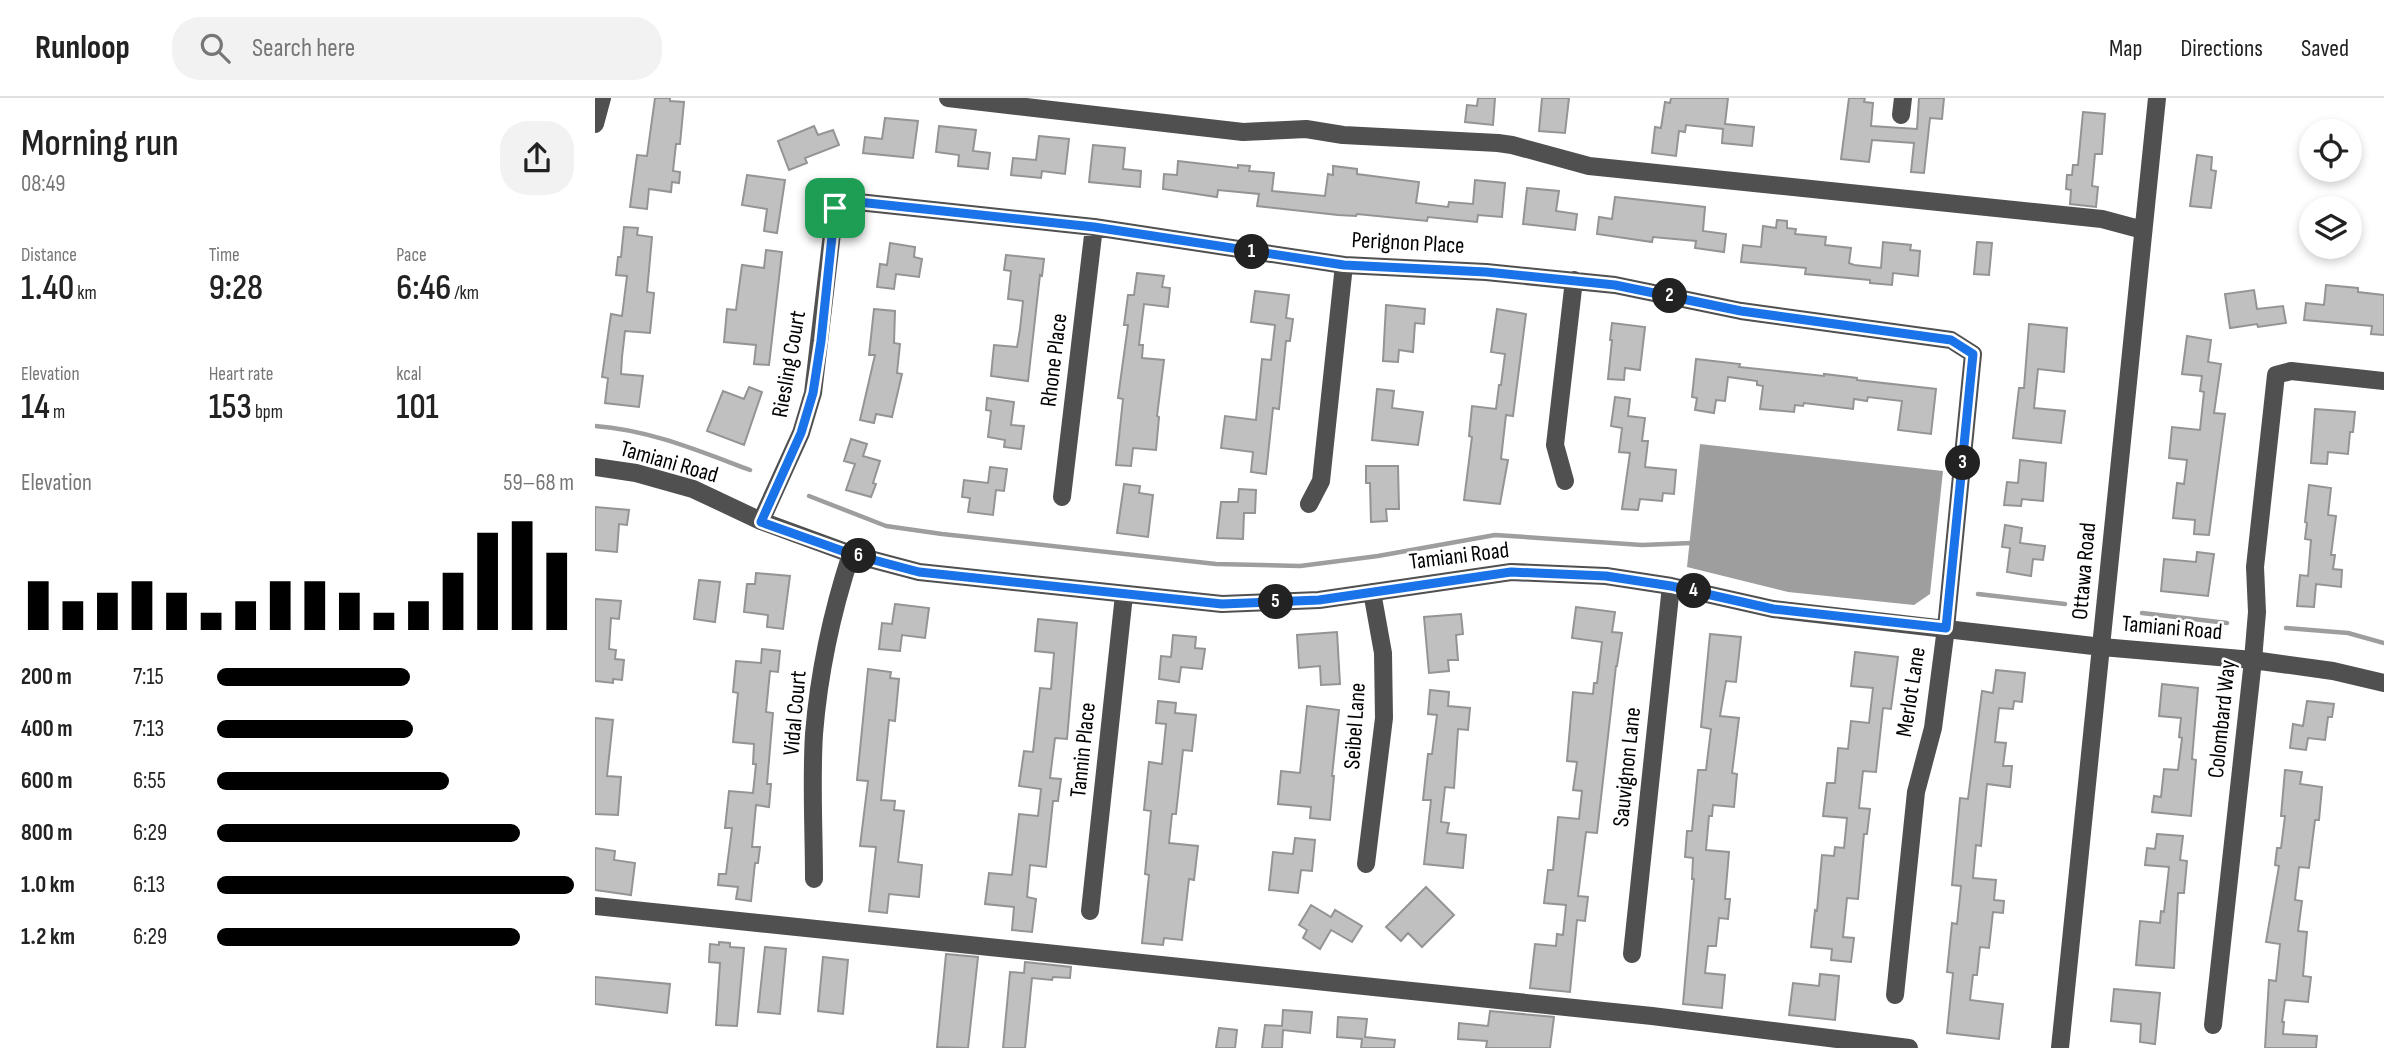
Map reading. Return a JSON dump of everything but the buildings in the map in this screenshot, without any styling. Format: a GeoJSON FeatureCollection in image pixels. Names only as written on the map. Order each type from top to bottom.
{"type":"FeatureCollection","features":[{"type":"Feature","properties":{"kind":"street"},"geometry":{"type":"LineString","coordinates":[[595,124],[603,98]]}},
{"type":"Feature","properties":{"kind":"street"},"geometry":{"type":"LineString","coordinates":[[948,98],[1243,132],[1306,129],[1343,135],[1498,143],[1589,166],[2102,219],[2143,230]]}},
{"type":"Feature","properties":{"kind":"street","name":"Ottawa Road"},"geometry":{"type":"LineString","coordinates":[[2060,1048],[2157,98]]}},
{"type":"Feature","properties":{"kind":"street","name":"Perignon Place"},"geometry":{"type":"LineString","coordinates":[[835,208],[858,202],[1094,227],[1344,265],[1486,272],[1615,285],[1741,311],[1951,340],[1973,354]]}},
{"type":"Feature","properties":{"kind":"street","name":"Riesling Court"},"geometry":{"type":"LineString","coordinates":[[761,522],[801,433],[813,393],[835,208]]}},
{"type":"Feature","properties":{"kind":"street","name":"Rhone Place"},"geometry":{"type":"LineString","coordinates":[[1062,498],[1094,227]]}},
{"type":"Feature","properties":{"kind":"street"},"geometry":{"type":"LineString","coordinates":[[1309,504],[1321,481],[1344,265]]}},
{"type":"Feature","properties":{"kind":"street"},"geometry":{"type":"LineString","coordinates":[[1565,481],[1555,444],[1574,280]]}},
{"type":"Feature","properties":{"kind":"street","name":"Merlot Lane"},"geometry":{"type":"LineString","coordinates":[[1895,995],[1916,792],[1933,728],[1946,628],[1973,354]]}},
{"type":"Feature","properties":{"kind":"street","name":"Colombard Way"},"geometry":{"type":"LineString","coordinates":[[2213,1026],[2253,660],[2257,612],[2255,567],[2276,375],[2291,371],[2384,381]]}},
{"type":"Feature","properties":{"kind":"street","name":"Tamiani Road"},"geometry":{"type":"LineString","coordinates":[[595,467],[636,472],[693,489],[761,522],[851,554],[919,572],[1222,604],[1319,600],[1511,572],[1606,576],[1671,586],[1773,609],[2102,647],[2253,660],[2333,670],[2384,684]]}},
{"type":"Feature","properties":{"kind":"street","name":"Vidal Court"},"geometry":{"type":"LineString","coordinates":[[814,879],[814,734],[827,638],[851,554]]}},
{"type":"Feature","properties":{"kind":"street","name":"Sauvignon Lane"},"geometry":{"type":"LineString","coordinates":[[1632,954],[1671,586]]}},
{"type":"Feature","properties":{"kind":"street","name":"Seibel Lane"},"geometry":{"type":"LineString","coordinates":[[1366,864],[1384,718],[1383,653],[1372,592]]}},
{"type":"Feature","properties":{"kind":"street","name":"Tannin Place"},"geometry":{"type":"LineString","coordinates":[[1090,911],[1124,595]]}},
{"type":"Feature","properties":{"kind":"street"},"geometry":{"type":"LineString","coordinates":[[595,906],[1652,1016],[1909,1048]]}},
{"type":"Feature","properties":{"kind":"shaded area"},"geometry":{"type":"Polygon","coordinates":[[[1700,444],[1943,471],[1930,594],[1914,605],[1788,592],[1687,567],[1700,444]]]}},
{"type":"Feature","properties":{"kind":"waterway"},"geometry":{"type":"LineString","coordinates":[[595,426],[655,437],[750,470]]}},
{"type":"Feature","properties":{"kind":"waterway"},"geometry":{"type":"LineString","coordinates":[[809,496],[886,526],[1216,564],[1300,566],[1378,556],[1495,535],[1642,545],[1692,543]]}},
{"type":"Feature","properties":{"kind":"waterway"},"geometry":{"type":"LineString","coordinates":[[1978,594],[2065,604]]}},
{"type":"Feature","properties":{"kind":"waterway"},"geometry":{"type":"LineString","coordinates":[[2142,613],[2227,623]]}},
{"type":"Feature","properties":{"kind":"waterway"},"geometry":{"type":"LineString","coordinates":[[2286,628],[2348,633],[2384,643]]}},
{"type":"Feature","properties":{"kind":"route"},"geometry":{"type":"LineString","coordinates":[[858,202],[1094,227],[1344,265],[1486,272],[1615,285],[1741,311],[1951,340],[1973,354],[1946,628],[1773,609],[1671,586],[1606,576],[1511,572],[1319,600],[1222,604],[919,572],[851,554],[761,522],[801,433],[813,393],[835,208],[858,202]]}}]}
